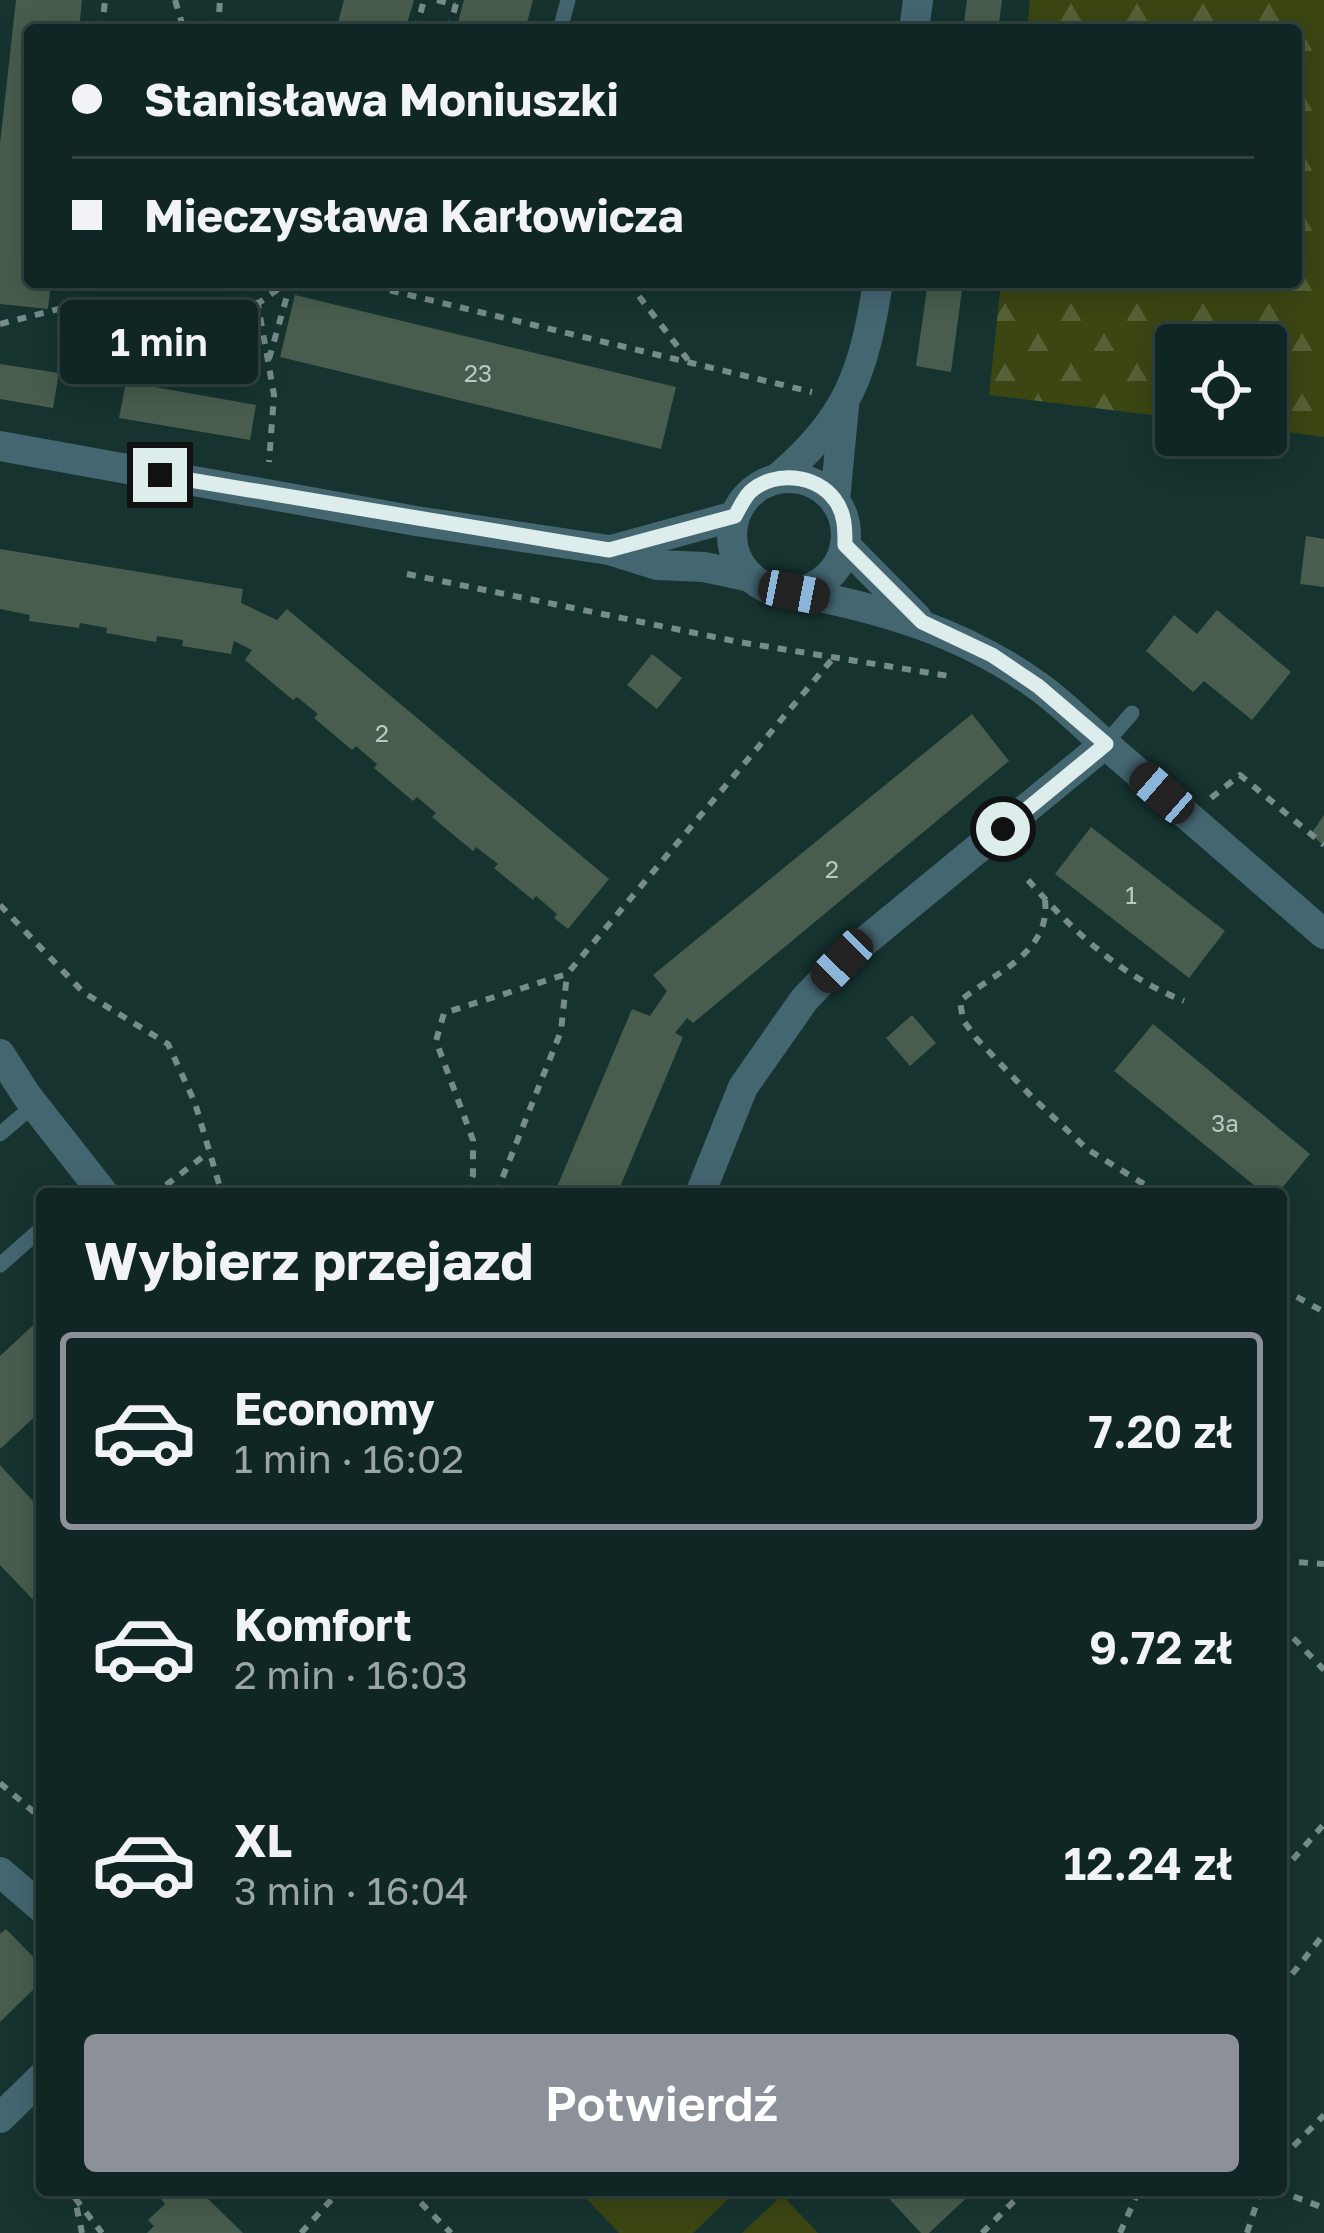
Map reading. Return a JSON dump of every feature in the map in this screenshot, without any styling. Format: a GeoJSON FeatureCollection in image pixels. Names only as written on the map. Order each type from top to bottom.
{"type":"FeatureCollection","features":[{"type":"Feature","properties":{"kind":"street"},"geometry":{"type":"LineString","coordinates":[[751,577],[738,560],[732,538],[735,516],[751,491],[778,478],[801,458],[867,346],[877,288]]}},
{"type":"Feature","properties":{"kind":"street"},"geometry":{"type":"LineString","coordinates":[[832,400],[835,500]]}},
{"type":"Feature","properties":{"kind":"street"},"geometry":{"type":"LineString","coordinates":[[0,446],[416,521],[609,550],[657,565],[704,567],[751,577],[771,589],[922,622],[992,655],[1038,686],[1324,934]]}},
{"type":"Feature","properties":{"kind":"street"},"geometry":{"type":"LineString","coordinates":[[778,478],[800,478],[819,485],[835,500],[845,521],[845,545],[828,578],[794,592]]}},
{"type":"Feature","properties":{"kind":"street"},"geometry":{"type":"LineString","coordinates":[[609,550],[735,516]]}},
{"type":"Feature","properties":{"kind":"street"},"geometry":{"type":"LineString","coordinates":[[845,545],[922,622]]}},
{"type":"Feature","properties":{"kind":"street"},"geometry":{"type":"LineString","coordinates":[[702,1188],[742,1087],[805,1000],[842,961],[1106,744]]}},
{"type":"Feature","properties":{"kind":"street"},"geometry":{"type":"LineString","coordinates":[[0,1054],[91,1188]]}},
{"type":"Feature","properties":{"kind":"street"},"geometry":{"type":"LineString","coordinates":[[0,1872],[36,1903]]}},
{"type":"Feature","properties":{"kind":"street"},"geometry":{"type":"LineString","coordinates":[[0,2118],[36,2083]]}},
{"type":"Feature","properties":{"kind":"lane"},"geometry":{"type":"LineString","coordinates":[[1106,744],[1132,713]]}},
{"type":"Feature","properties":{"kind":"lane"},"geometry":{"type":"LineString","coordinates":[[0,1134],[34,1106]]}},
{"type":"Feature","properties":{"kind":"lane"},"geometry":{"type":"LineString","coordinates":[[0,1264],[36,1233]]}},
{"type":"Feature","properties":{"kind":"path"},"geometry":{"type":"LineString","coordinates":[[437,0],[456,3]]}},
{"type":"Feature","properties":{"kind":"path"},"geometry":{"type":"LineString","coordinates":[[255,288],[274,395],[268,474]]}},
{"type":"Feature","properties":{"kind":"path"},"geometry":{"type":"LineString","coordinates":[[232,331],[239,317],[280,288]]}},
{"type":"Feature","properties":{"kind":"path"},"geometry":{"type":"LineString","coordinates":[[268,363],[288,288]]}},
{"type":"Feature","properties":{"kind":"path"},"geometry":{"type":"LineString","coordinates":[[385,288],[832,400]]}},
{"type":"Feature","properties":{"kind":"path"},"geometry":{"type":"LineString","coordinates":[[633,288],[689,362]]}},
{"type":"Feature","properties":{"kind":"path"},"geometry":{"type":"LineString","coordinates":[[0,324],[74,305]]}},
{"type":"Feature","properties":{"kind":"path"},"geometry":{"type":"LineString","coordinates":[[407,574],[739,642],[958,678]]}},
{"type":"Feature","properties":{"kind":"path"},"geometry":{"type":"LineString","coordinates":[[468,1188],[473,1140],[436,1041],[443,1013],[567,974],[834,657]]}},
{"type":"Feature","properties":{"kind":"path"},"geometry":{"type":"LineString","coordinates":[[1190,818],[1240,775],[1324,845]]}},
{"type":"Feature","properties":{"kind":"path"},"geometry":{"type":"LineString","coordinates":[[1028,880],[1115,964],[1153,989],[1184,1001]]}},
{"type":"Feature","properties":{"kind":"path"},"geometry":{"type":"LineString","coordinates":[[1045,901],[1044,928],[1022,957],[960,1001],[963,1020],[993,1058],[1087,1150],[1150,1188]]}},
{"type":"Feature","properties":{"kind":"path"},"geometry":{"type":"LineString","coordinates":[[0,904],[82,992],[168,1044],[195,1103],[220,1188]]}},
{"type":"Feature","properties":{"kind":"path"},"geometry":{"type":"LineString","coordinates":[[498,1188],[561,1031],[567,974]]}},
{"type":"Feature","properties":{"kind":"path"},"geometry":{"type":"LineString","coordinates":[[166,1185],[209,1152]]}},
{"type":"Feature","properties":{"kind":"path"},"geometry":{"type":"LineString","coordinates":[[1287,1291],[1324,1312]]}},
{"type":"Feature","properties":{"kind":"path"},"geometry":{"type":"LineString","coordinates":[[1287,1561],[1324,1564]]}},
{"type":"Feature","properties":{"kind":"path"},"geometry":{"type":"LineString","coordinates":[[1287,1630],[1324,1670]]}},
{"type":"Feature","properties":{"kind":"path"},"geometry":{"type":"LineString","coordinates":[[0,1783],[36,1815]]}},
{"type":"Feature","properties":{"kind":"path"},"geometry":{"type":"LineString","coordinates":[[1287,1866],[1324,1824]]}},
{"type":"Feature","properties":{"kind":"path"},"geometry":{"type":"LineString","coordinates":[[1287,1980],[1324,1934]]}},
{"type":"Feature","properties":{"kind":"path"},"geometry":{"type":"LineString","coordinates":[[1287,2153],[1324,2115]]}},
{"type":"Feature","properties":{"kind":"path"},"geometry":{"type":"LineString","coordinates":[[1287,2194],[1324,2208]]}},
{"type":"Feature","properties":{"kind":"path"},"geometry":{"type":"LineString","coordinates":[[74,2196],[82,2233]]}},
{"type":"Feature","properties":{"kind":"path"},"geometry":{"type":"LineString","coordinates":[[75,2196],[102,2233]]}},
{"type":"Feature","properties":{"kind":"path"},"geometry":{"type":"LineString","coordinates":[[301,2233],[335,2196]]}},
{"type":"Feature","properties":{"kind":"path"},"geometry":{"type":"LineString","coordinates":[[414,2196],[451,2233]]}},
{"type":"Feature","properties":{"kind":"path"},"geometry":{"type":"LineString","coordinates":[[982,2233],[1018,2196]]}},
{"type":"Feature","properties":{"kind":"path"},"geometry":{"type":"LineString","coordinates":[[1120,2233],[1135,2196]]}},
{"type":"Feature","properties":{"kind":"path"},"geometry":{"type":"LineString","coordinates":[[1247,2233],[1259,2196]]}},
{"type":"Feature","properties":{"kind":"green space"},"geometry":{"type":"Polygon","coordinates":[[[1030,0],[1324,0],[1324,437],[1287,432],[1287,324],[1155,324],[1155,415],[989,395],[1000,288],[1302,288],[1302,24],[1028,24],[1030,0]]]}},
{"type":"Feature","properties":{"kind":"green space"},"geometry":{"type":"Polygon","coordinates":[[[584,2196],[732,2196],[693,2233],[619,2233],[584,2196]]]}},
{"type":"Feature","properties":{"kind":"green space"},"geometry":{"type":"Polygon","coordinates":[[[783,2196],[818,2233],[742,2233],[783,2196]]]}},
{"type":"Feature","properties":{"kind":"building"},"geometry":{"type":"Polygon","coordinates":[[[16,0],[82,0],[80,24],[24,24],[24,288],[50,288],[48,309],[0,304],[0,144],[16,0]]]}},
{"type":"Feature","properties":{"kind":"building"},"geometry":{"type":"Polygon","coordinates":[[[344,0],[414,0],[407,24],[338,24],[344,0]]]}},
{"type":"Feature","properties":{"kind":"building"},"geometry":{"type":"Polygon","coordinates":[[[464,0],[533,0],[527,24],[458,24],[464,0]]]}},
{"type":"Feature","properties":{"kind":"building"},"geometry":{"type":"Polygon","coordinates":[[[967,0],[1002,0],[999,24],[964,24],[967,0]]]}},
{"type":"Feature","properties":{"kind":"building"},"geometry":{"type":"Polygon","coordinates":[[[927,288],[962,288],[951,372],[916,366],[927,288]]]}},
{"type":"Feature","properties":{"kind":"building"},"geometry":{"type":"Polygon","coordinates":[[[295,295],[676,387],[661,449],[280,357],[295,295]]]}},
{"type":"Feature","properties":{"kind":"building"},"geometry":{"type":"Polygon","coordinates":[[[0,364],[59,373],[53,408],[0,399],[0,364]]]}},
{"type":"Feature","properties":{"kind":"building"},"geometry":{"type":"Polygon","coordinates":[[[126,382],[256,405],[250,440],[119,418],[126,382]]]}},
{"type":"Feature","properties":{"kind":"building"},"geometry":{"type":"Polygon","coordinates":[[[1306,536],[1324,539],[1324,587],[1300,584],[1306,536]]]}},
{"type":"Feature","properties":{"kind":"building"},"geometry":{"type":"Polygon","coordinates":[[[0,549],[243,589],[241,603],[277,620],[287,609],[609,879],[568,929],[536,896],[533,900],[494,868],[498,864],[476,847],[473,851],[432,817],[436,813],[417,797],[413,801],[374,768],[377,764],[356,746],[352,750],[314,718],[318,714],[297,697],[293,700],[245,660],[252,650],[234,641],[231,654],[182,646],[183,640],[157,636],[156,642],[106,633],[107,628],[80,623],[79,628],[29,621],[30,615],[0,609],[0,549]]]}},
{"type":"Feature","properties":{"kind":"building"},"geometry":{"type":"Polygon","coordinates":[[[1217,610],[1291,672],[1252,720],[1204,681],[1193,692],[1146,651],[1174,615],[1197,634],[1217,610]]]}},
{"type":"Feature","properties":{"kind":"building"},"geometry":{"type":"Polygon","coordinates":[[[652,654],[682,678],[657,709],[627,685],[652,654]]]}},
{"type":"Feature","properties":{"kind":"building"},"geometry":{"type":"Polygon","coordinates":[[[972,714],[1009,761],[693,1023],[687,1018],[675,1033],[683,1037],[620,1188],[557,1188],[632,1009],[650,1016],[667,991],[653,975],[972,714]]]}},
{"type":"Feature","properties":{"kind":"building"},"geometry":{"type":"Polygon","coordinates":[[[1324,815],[1324,846],[1311,834],[1324,815]]]}},
{"type":"Feature","properties":{"kind":"building"},"geometry":{"type":"Polygon","coordinates":[[[1091,827],[1225,931],[1189,978],[1055,874],[1091,827]]]}},
{"type":"Feature","properties":{"kind":"building"},"geometry":{"type":"Polygon","coordinates":[[[912,1015],[936,1043],[910,1066],[886,1038],[912,1015]]]}},
{"type":"Feature","properties":{"kind":"building"},"geometry":{"type":"Polygon","coordinates":[[[1153,1024],[1310,1154],[1282,1188],[1258,1188],[1114,1071],[1153,1024]]]}},
{"type":"Feature","properties":{"kind":"building"},"geometry":{"type":"Polygon","coordinates":[[[36,1323],[36,1416],[0,1449],[0,1356],[36,1323]]]}},
{"type":"Feature","properties":{"kind":"building"},"geometry":{"type":"Polygon","coordinates":[[[0,1465],[36,1504],[36,1603],[0,1565],[0,1465]]]}},
{"type":"Feature","properties":{"kind":"building"},"geometry":{"type":"Polygon","coordinates":[[[6,1929],[36,1960],[36,1987],[0,2022],[0,1934],[6,1929]]]}},
{"type":"Feature","properties":{"kind":"building"},"geometry":{"type":"Polygon","coordinates":[[[205,2196],[243,2233],[147,2233],[154,2226],[148,2220],[165,2204],[159,2197],[205,2196]]]}},
{"type":"Feature","properties":{"kind":"building"},"geometry":{"type":"Polygon","coordinates":[[[887,2196],[969,2196],[929,2233],[921,2233],[887,2196]]]}},
{"type":"Feature","properties":{"kind":"route"},"geometry":{"type":"LineString","coordinates":[[160,475],[609,550],[735,516],[751,491],[778,478],[800,478],[819,485],[835,500],[845,521],[845,545],[922,622],[992,655],[1038,686],[1106,744],[1003,829]]}}]}
